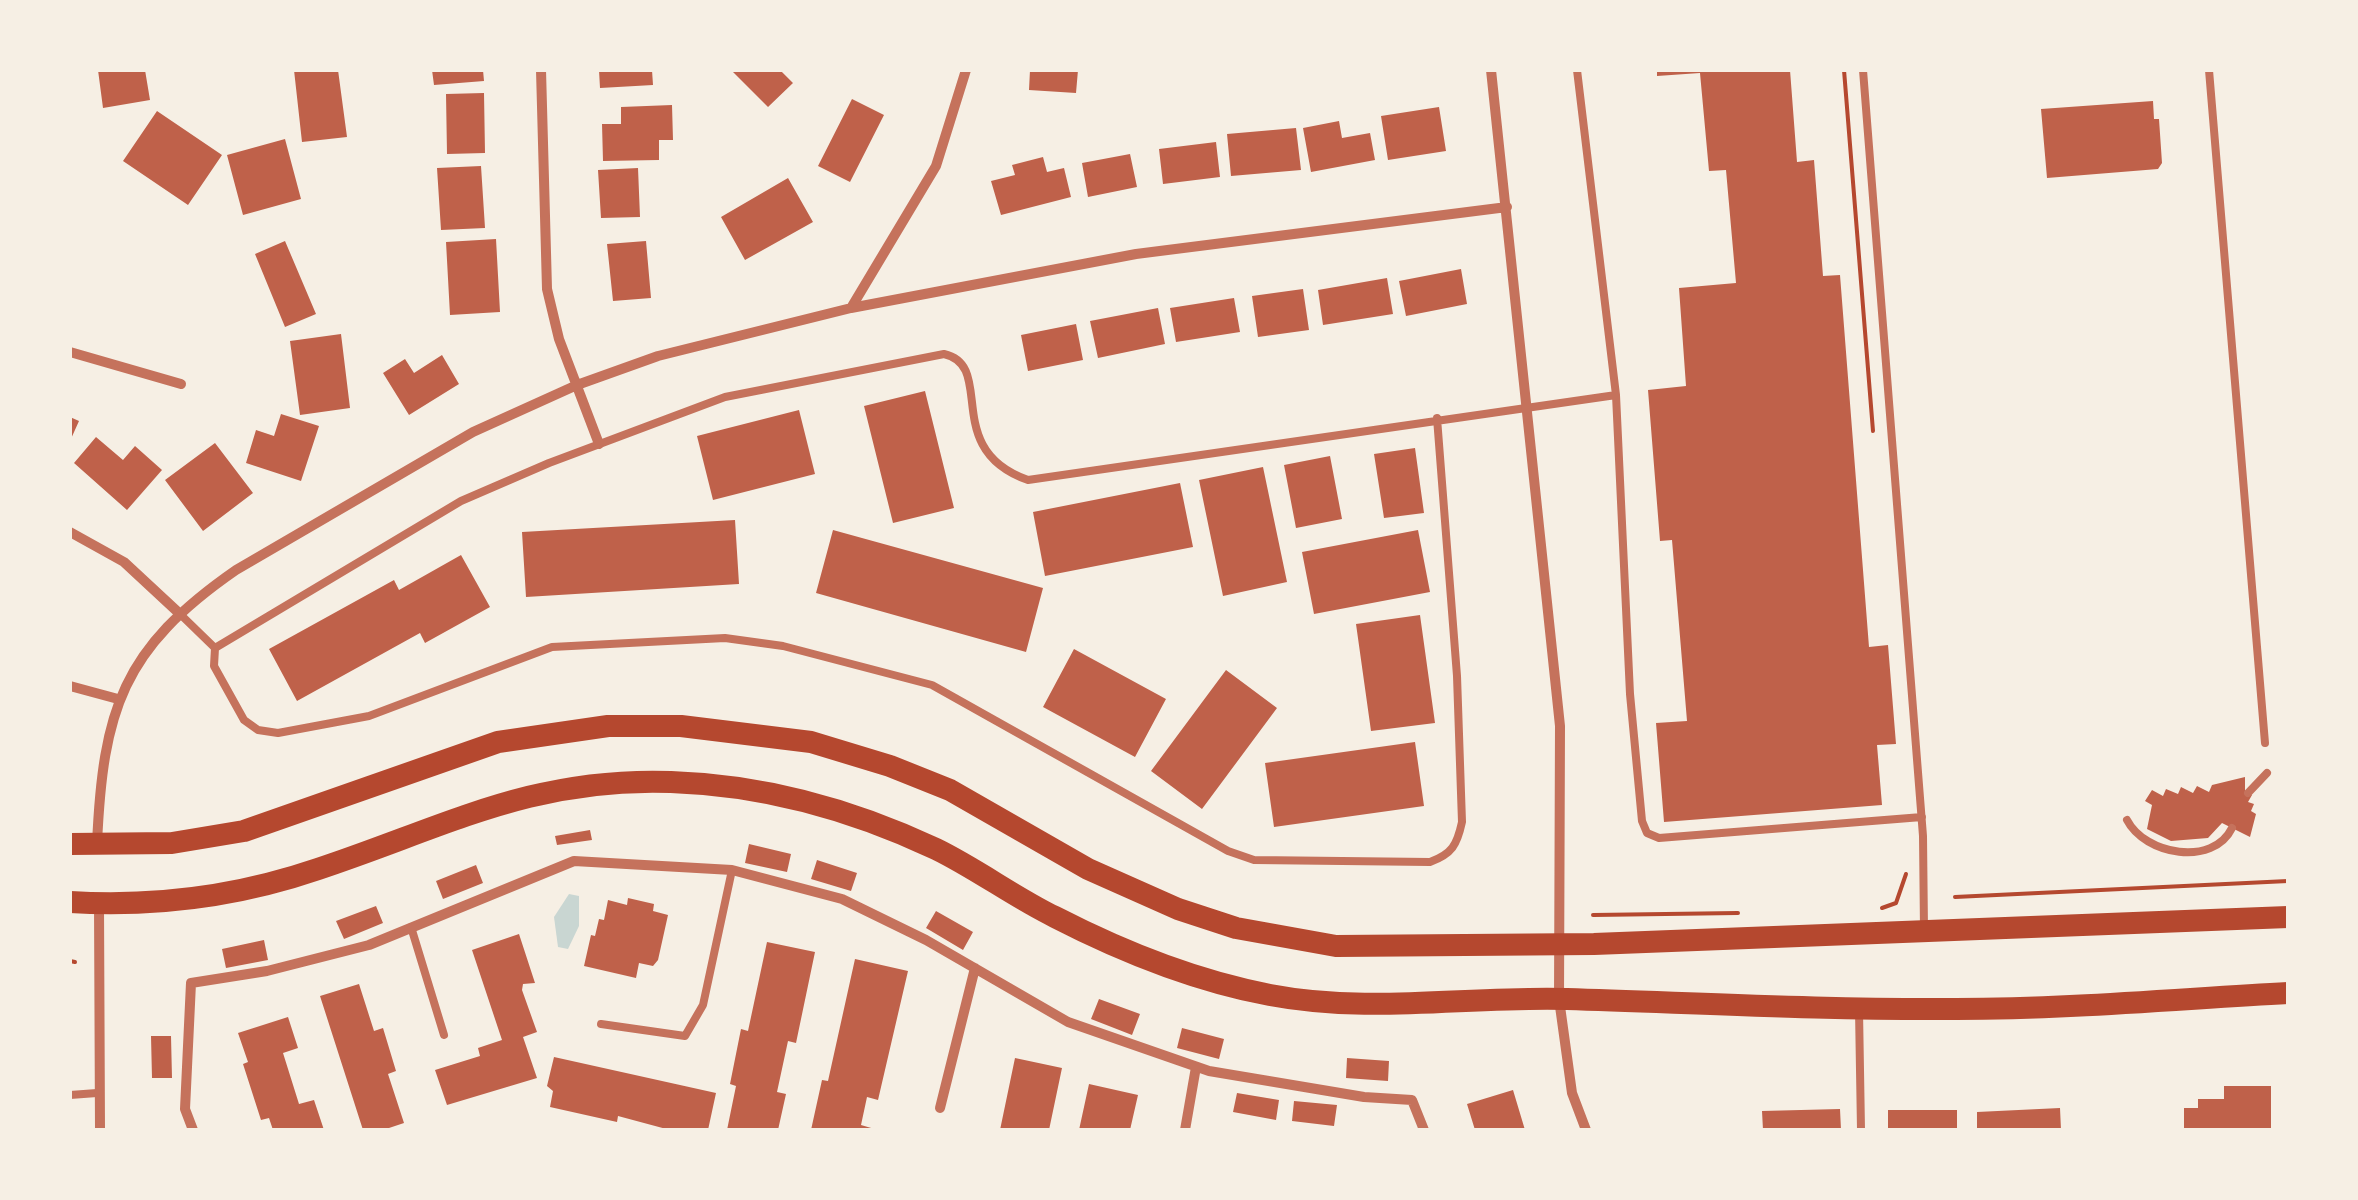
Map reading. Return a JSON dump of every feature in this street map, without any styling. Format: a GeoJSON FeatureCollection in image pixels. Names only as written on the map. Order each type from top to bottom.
{"type":"FeatureCollection","features":[{"type":"Feature","properties":{"kind":"main road"},"geometry":{"type":"LineString","coordinates":[[70,844],[172,842],[244,831],[498,742],[608,726],[681,726],[811,742],[890,766],[950,790],[1130,890],[1236,928],[1364,948],[2288,917]]}},
{"type":"Feature","properties":{"kind":"main road"},"geometry":{"type":"LineString","coordinates":[[70,902],[200,898],[319,869],[480,808],[534,794],[669,782],[732,787],[815,803],[887,827],[942,852],[1053,916],[1126,950],[1213,981],[1271,996],[1406,1006],[1559,999],[1959,1010],[2288,992]]}},
{"type":"Feature","properties":{"kind":"street"},"geometry":{"type":"LineString","coordinates":[[540,70],[547,289],[558,339],[598,444]]}},
{"type":"Feature","properties":{"kind":"street"},"geometry":{"type":"LineString","coordinates":[[851,308],[930,179],[966,70]]}},
{"type":"Feature","properties":{"kind":"street"},"geometry":{"type":"LineString","coordinates":[[1491,70],[1560,726],[1559,999],[1572,1093],[1586,1130]]}},
{"type":"Feature","properties":{"kind":"street"},"geometry":{"type":"LineString","coordinates":[[98,845],[104,745],[118,699],[150,645],[180,614],[236,570],[456,442],[577,384],[658,356],[851,308],[1136,254],[1507,207]]}},
{"type":"Feature","properties":{"kind":"street"},"geometry":{"type":"LineString","coordinates":[[70,352],[181,384]]}},
{"type":"Feature","properties":{"kind":"street"},"geometry":{"type":"LineString","coordinates":[[70,532],[124,562],[180,614]]}},
{"type":"Feature","properties":{"kind":"street"},"geometry":{"type":"LineString","coordinates":[[70,686],[118,699]]}},
{"type":"Feature","properties":{"kind":"street"},"geometry":{"type":"LineString","coordinates":[[193,1130],[185,1109],[191,983],[268,971],[369,945],[574,860],[732,870],[842,899],[1068,1022],[1196,1067],[1364,1097],[1412,1100],[1424,1130]]}},
{"type":"Feature","properties":{"kind":"street"},"geometry":{"type":"LineString","coordinates":[[99,904],[100,1130]]}},
{"type":"Feature","properties":{"kind":"street"},"geometry":{"type":"LineString","coordinates":[[940,1108],[975,968]]}},
{"type":"Feature","properties":{"kind":"street"},"geometry":{"type":"LineString","coordinates":[[1185,1130],[1196,1067]]}},
{"type":"Feature","properties":{"kind":"lane"},"geometry":{"type":"LineString","coordinates":[[1577,70],[1616,395],[1630,694],[1642,821],[1647,834],[1658,838],[1922,817]]}},
{"type":"Feature","properties":{"kind":"lane"},"geometry":{"type":"LineString","coordinates":[[1862,70],[1922,817],[1924,930]]}},
{"type":"Feature","properties":{"kind":"lane"},"geometry":{"type":"LineString","coordinates":[[2209,70],[2265,743]]}},
{"type":"Feature","properties":{"kind":"lane"},"geometry":{"type":"LineString","coordinates":[[215,648],[461,501],[598,444],[725,398],[944,354],[954,356],[968,371],[976,437],[984,452],[1011,474],[1028,480],[1616,395]]}},
{"type":"Feature","properties":{"kind":"lane"},"geometry":{"type":"LineString","coordinates":[[180,614],[215,648],[214,666],[244,720],[258,730],[278,733],[368,716],[552,648],[725,638],[783,646],[932,685],[1228,851],[1254,860],[1430,862],[1446,856],[1457,844],[1462,822],[1457,676],[1438,418]]}},
{"type":"Feature","properties":{"kind":"lane"},"geometry":{"type":"LineString","coordinates":[[2248,793],[2268,773]]}},
{"type":"Feature","properties":{"kind":"lane"},"geometry":{"type":"LineString","coordinates":[[2128,820],[2136,836],[2170,851],[2214,848],[2225,842],[2232,828]]}},
{"type":"Feature","properties":{"kind":"lane"},"geometry":{"type":"LineString","coordinates":[[601,1024],[685,1036],[703,1005],[732,870]]}},
{"type":"Feature","properties":{"kind":"lane"},"geometry":{"type":"LineString","coordinates":[[411,927],[444,1035]]}},
{"type":"Feature","properties":{"kind":"lane"},"geometry":{"type":"LineString","coordinates":[[1859,1008],[1861,1130]]}},
{"type":"Feature","properties":{"kind":"lane"},"geometry":{"type":"LineString","coordinates":[[70,1095],[97,1093]]}},
{"type":"Feature","properties":{"kind":"path"},"geometry":{"type":"LineString","coordinates":[[1844,70],[1874,438]]}},
{"type":"Feature","properties":{"kind":"path"},"geometry":{"type":"LineString","coordinates":[[1875,911],[1896,903],[1906,874]]}},
{"type":"Feature","properties":{"kind":"path"},"geometry":{"type":"LineString","coordinates":[[1954,897],[2288,881]]}},
{"type":"Feature","properties":{"kind":"path"},"geometry":{"type":"LineString","coordinates":[[1593,914],[1744,913]]}},
{"type":"Feature","properties":{"kind":"shaded area"},"geometry":{"type":"Polygon","coordinates":[[[569,894],[579,896],[579,926],[568,949],[558,947],[554,917],[569,894]]]}},
{"type":"Feature","properties":{"kind":"building"},"geometry":{"type":"Polygon","coordinates":[[[98,70],[145,70],[150,100],[103,108],[98,70]]]}},
{"type":"Feature","properties":{"kind":"building"},"geometry":{"type":"Polygon","coordinates":[[[294,70],[338,70],[347,137],[302,142],[294,70]]]}},
{"type":"Feature","properties":{"kind":"building"},"geometry":{"type":"Polygon","coordinates":[[[432,70],[483,70],[484,81],[434,85],[432,70]]]}},
{"type":"Feature","properties":{"kind":"building"},"geometry":{"type":"Polygon","coordinates":[[[599,70],[652,70],[653,85],[600,88],[599,70]]]}},
{"type":"Feature","properties":{"kind":"building"},"geometry":{"type":"Polygon","coordinates":[[[731,70],[780,70],[793,83],[768,107],[731,70]]]}},
{"type":"Feature","properties":{"kind":"building"},"geometry":{"type":"Polygon","coordinates":[[[1030,70],[1078,70],[1076,93],[1029,90],[1030,70]]]}},
{"type":"Feature","properties":{"kind":"building"},"geometry":{"type":"Polygon","coordinates":[[[1657,70],[1790,70],[1797,162],[1814,160],[1823,276],[1840,275],[1869,647],[1888,645],[1896,744],[1877,745],[1882,805],[1664,822],[1656,723],[1687,721],[1672,540],[1660,541],[1648,390],[1686,386],[1679,288],[1736,283],[1726,170],[1709,171],[1700,73],[1657,76],[1657,70]]]}},
{"type":"Feature","properties":{"kind":"building"},"geometry":{"type":"Polygon","coordinates":[[[484,93],[485,153],[447,154],[446,94],[484,93]]]}},
{"type":"Feature","properties":{"kind":"building"},"geometry":{"type":"Polygon","coordinates":[[[852,99],[884,115],[850,182],[818,166],[852,99]]]}},
{"type":"Feature","properties":{"kind":"building"},"geometry":{"type":"Polygon","coordinates":[[[2153,101],[2154,119],[2159,119],[2162,163],[2158,169],[2047,178],[2041,109],[2153,101]]]}},
{"type":"Feature","properties":{"kind":"building"},"geometry":{"type":"Polygon","coordinates":[[[672,105],[673,140],[659,140],[659,160],[603,161],[602,124],[621,124],[621,107],[672,105]]]}},
{"type":"Feature","properties":{"kind":"building"},"geometry":{"type":"Polygon","coordinates":[[[1439,107],[1446,151],[1388,160],[1381,116],[1439,107]]]}},
{"type":"Feature","properties":{"kind":"building"},"geometry":{"type":"Polygon","coordinates":[[[157,111],[222,155],[188,205],[123,161],[157,111]]]}},
{"type":"Feature","properties":{"kind":"building"},"geometry":{"type":"Polygon","coordinates":[[[1339,121],[1342,138],[1370,133],[1375,160],[1311,172],[1303,128],[1339,121]]]}},
{"type":"Feature","properties":{"kind":"building"},"geometry":{"type":"Polygon","coordinates":[[[1296,128],[1301,170],[1231,176],[1227,134],[1296,128]]]}},
{"type":"Feature","properties":{"kind":"building"},"geometry":{"type":"Polygon","coordinates":[[[285,139],[301,199],[243,215],[227,155],[285,139]]]}},
{"type":"Feature","properties":{"kind":"building"},"geometry":{"type":"Polygon","coordinates":[[[1216,142],[1220,177],[1163,184],[1159,149],[1216,142]]]}},
{"type":"Feature","properties":{"kind":"building"},"geometry":{"type":"Polygon","coordinates":[[[1130,154],[1137,187],[1088,197],[1082,163],[1130,154]]]}},
{"type":"Feature","properties":{"kind":"building"},"geometry":{"type":"Polygon","coordinates":[[[1043,157],[1047,172],[1064,168],[1071,197],[1001,215],[991,181],[1015,175],[1012,165],[1043,157]]]}},
{"type":"Feature","properties":{"kind":"building"},"geometry":{"type":"Polygon","coordinates":[[[481,166],[485,228],[441,230],[437,168],[481,166]]]}},
{"type":"Feature","properties":{"kind":"building"},"geometry":{"type":"Polygon","coordinates":[[[638,168],[640,217],[601,218],[598,170],[638,168]]]}},
{"type":"Feature","properties":{"kind":"building"},"geometry":{"type":"Polygon","coordinates":[[[788,178],[813,222],[745,260],[721,217],[788,178]]]}},
{"type":"Feature","properties":{"kind":"building"},"geometry":{"type":"Polygon","coordinates":[[[496,239],[500,312],[450,315],[446,242],[496,239]]]}},
{"type":"Feature","properties":{"kind":"building"},"geometry":{"type":"Polygon","coordinates":[[[285,241],[316,314],[285,327],[255,254],[285,241]]]}},
{"type":"Feature","properties":{"kind":"building"},"geometry":{"type":"Polygon","coordinates":[[[646,241],[651,298],[613,301],[607,244],[646,241]]]}},
{"type":"Feature","properties":{"kind":"building"},"geometry":{"type":"Polygon","coordinates":[[[1461,269],[1467,304],[1406,316],[1399,281],[1461,269]]]}},
{"type":"Feature","properties":{"kind":"building"},"geometry":{"type":"Polygon","coordinates":[[[1387,278],[1393,314],[1323,325],[1318,290],[1387,278]]]}},
{"type":"Feature","properties":{"kind":"building"},"geometry":{"type":"Polygon","coordinates":[[[1303,289],[1309,330],[1258,337],[1252,296],[1303,289]]]}},
{"type":"Feature","properties":{"kind":"building"},"geometry":{"type":"Polygon","coordinates":[[[1234,298],[1240,332],[1176,342],[1170,308],[1234,298]]]}},
{"type":"Feature","properties":{"kind":"building"},"geometry":{"type":"Polygon","coordinates":[[[1158,308],[1165,344],[1098,358],[1090,321],[1158,308]]]}},
{"type":"Feature","properties":{"kind":"building"},"geometry":{"type":"Polygon","coordinates":[[[1076,324],[1083,360],[1028,371],[1021,335],[1076,324]]]}},
{"type":"Feature","properties":{"kind":"building"},"geometry":{"type":"Polygon","coordinates":[[[341,334],[350,408],[300,415],[290,341],[341,334]]]}},
{"type":"Feature","properties":{"kind":"building"},"geometry":{"type":"Polygon","coordinates":[[[442,355],[459,384],[409,415],[383,373],[405,359],[414,373],[442,355]]]}},
{"type":"Feature","properties":{"kind":"building"},"geometry":{"type":"Polygon","coordinates":[[[925,391],[954,508],[893,523],[864,406],[925,391]]]}},
{"type":"Feature","properties":{"kind":"building"},"geometry":{"type":"Polygon","coordinates":[[[799,410],[815,474],[713,500],[697,436],[799,410]]]}},
{"type":"Feature","properties":{"kind":"building"},"geometry":{"type":"Polygon","coordinates":[[[281,414],[319,426],[301,481],[246,463],[256,430],[274,436],[281,414]]]}},
{"type":"Feature","properties":{"kind":"building"},"geometry":{"type":"Polygon","coordinates":[[[70,417],[79,421],[70,441],[70,417]]]}},
{"type":"Feature","properties":{"kind":"building"},"geometry":{"type":"Polygon","coordinates":[[[96,437],[123,460],[135,446],[162,470],[127,510],[74,463],[96,437]]]}},
{"type":"Feature","properties":{"kind":"building"},"geometry":{"type":"Polygon","coordinates":[[[215,443],[253,493],[203,531],[165,480],[215,443]]]}},
{"type":"Feature","properties":{"kind":"building"},"geometry":{"type":"Polygon","coordinates":[[[1415,448],[1424,513],[1384,518],[1374,454],[1415,448]]]}},
{"type":"Feature","properties":{"kind":"building"},"geometry":{"type":"Polygon","coordinates":[[[1330,456],[1342,519],[1296,528],[1284,465],[1330,456]]]}},
{"type":"Feature","properties":{"kind":"building"},"geometry":{"type":"Polygon","coordinates":[[[1263,467],[1287,582],[1223,596],[1199,480],[1263,467]]]}},
{"type":"Feature","properties":{"kind":"building"},"geometry":{"type":"Polygon","coordinates":[[[1180,483],[1193,547],[1045,576],[1033,512],[1180,483]]]}},
{"type":"Feature","properties":{"kind":"building"},"geometry":{"type":"Polygon","coordinates":[[[735,520],[739,584],[526,597],[522,532],[735,520]]]}},
{"type":"Feature","properties":{"kind":"building"},"geometry":{"type":"Polygon","coordinates":[[[833,530],[1043,588],[1026,652],[816,593],[833,530]]]}},
{"type":"Feature","properties":{"kind":"building"},"geometry":{"type":"Polygon","coordinates":[[[1418,530],[1430,592],[1314,614],[1302,552],[1418,530]]]}},
{"type":"Feature","properties":{"kind":"building"},"geometry":{"type":"Polygon","coordinates":[[[461,555],[490,607],[425,643],[420,633],[297,701],[269,649],[394,580],[399,590],[461,555]]]}},
{"type":"Feature","properties":{"kind":"building"},"geometry":{"type":"Polygon","coordinates":[[[1420,615],[1435,723],[1371,731],[1356,624],[1420,615]]]}},
{"type":"Feature","properties":{"kind":"building"},"geometry":{"type":"Polygon","coordinates":[[[1074,649],[1166,699],[1135,757],[1043,707],[1074,649]]]}},
{"type":"Feature","properties":{"kind":"building"},"geometry":{"type":"Polygon","coordinates":[[[1226,670],[1277,708],[1202,809],[1151,771],[1226,670]]]}},
{"type":"Feature","properties":{"kind":"building"},"geometry":{"type":"Polygon","coordinates":[[[1415,742],[1424,806],[1274,827],[1265,763],[1415,742]]]}},
{"type":"Feature","properties":{"kind":"building"},"geometry":{"type":"Polygon","coordinates":[[[2245,777],[2245,792],[2252,795],[2248,802],[2254,804],[2251,811],[2256,814],[2250,837],[2222,823],[2208,838],[2171,841],[2147,829],[2152,805],[2145,801],[2152,790],[2163,796],[2166,789],[2178,794],[2181,787],[2193,793],[2197,786],[2209,792],[2212,785],[2245,777]]]}},
{"type":"Feature","properties":{"kind":"building"},"geometry":{"type":"Polygon","coordinates":[[[590,830],[592,840],[557,845],[555,836],[590,830]]]}},
{"type":"Feature","properties":{"kind":"building"},"geometry":{"type":"Polygon","coordinates":[[[749,844],[791,854],[787,872],[745,863],[749,844]]]}},
{"type":"Feature","properties":{"kind":"building"},"geometry":{"type":"Polygon","coordinates":[[[817,860],[857,873],[851,891],[811,879],[817,860]]]}},
{"type":"Feature","properties":{"kind":"building"},"geometry":{"type":"Polygon","coordinates":[[[476,865],[483,883],[443,899],[436,881],[476,865]]]}},
{"type":"Feature","properties":{"kind":"building"},"geometry":{"type":"Polygon","coordinates":[[[628,898],[654,904],[653,911],[668,915],[658,960],[653,966],[639,963],[636,978],[584,966],[591,935],[595,936],[599,919],[604,920],[608,900],[627,905],[628,898]]]}},
{"type":"Feature","properties":{"kind":"building"},"geometry":{"type":"Polygon","coordinates":[[[376,906],[383,923],[344,939],[336,921],[376,906]]]}},
{"type":"Feature","properties":{"kind":"building"},"geometry":{"type":"Polygon","coordinates":[[[936,911],[973,932],[963,950],[926,928],[936,911]]]}},
{"type":"Feature","properties":{"kind":"building"},"geometry":{"type":"Polygon","coordinates":[[[519,934],[535,983],[523,984],[522,990],[537,1032],[523,1037],[537,1078],[447,1105],[435,1070],[480,1056],[478,1048],[502,1040],[472,950],[519,934]]]}},
{"type":"Feature","properties":{"kind":"building"},"geometry":{"type":"Polygon","coordinates":[[[264,940],[268,960],[226,968],[222,949],[264,940]]]}},
{"type":"Feature","properties":{"kind":"building"},"geometry":{"type":"Polygon","coordinates":[[[767,942],[815,952],[796,1043],[788,1041],[777,1092],[786,1094],[778,1130],[727,1130],[736,1086],[730,1084],[741,1029],[748,1031],[767,942]]]}},
{"type":"Feature","properties":{"kind":"building"},"geometry":{"type":"Polygon","coordinates":[[[855,959],[908,971],[878,1100],[867,1097],[861,1125],[878,1130],[811,1130],[822,1080],[828,1081],[855,959]]]}},
{"type":"Feature","properties":{"kind":"building"},"geometry":{"type":"Polygon","coordinates":[[[359,984],[374,1031],[383,1028],[396,1071],[388,1074],[404,1123],[383,1130],[363,1130],[320,996],[359,984]]]}},
{"type":"Feature","properties":{"kind":"building"},"geometry":{"type":"Polygon","coordinates":[[[1099,999],[1140,1014],[1132,1035],[1091,1019],[1099,999]]]}},
{"type":"Feature","properties":{"kind":"building"},"geometry":{"type":"Polygon","coordinates":[[[288,1017],[298,1048],[283,1053],[299,1104],[314,1100],[324,1130],[273,1130],[269,1118],[261,1120],[243,1064],[248,1062],[238,1033],[288,1017]]]}},
{"type":"Feature","properties":{"kind":"building"},"geometry":{"type":"Polygon","coordinates":[[[1182,1028],[1224,1039],[1219,1059],[1177,1048],[1182,1028]]]}},
{"type":"Feature","properties":{"kind":"building"},"geometry":{"type":"Polygon","coordinates":[[[151,1036],[171,1036],[172,1078],[152,1078],[151,1036]]]}},
{"type":"Feature","properties":{"kind":"building"},"geometry":{"type":"Polygon","coordinates":[[[554,1057],[716,1093],[708,1130],[670,1130],[618,1116],[617,1122],[550,1107],[553,1091],[547,1086],[554,1057]]]}},
{"type":"Feature","properties":{"kind":"building"},"geometry":{"type":"Polygon","coordinates":[[[1015,1058],[1062,1068],[1049,1130],[1000,1130],[1015,1058]]]}},
{"type":"Feature","properties":{"kind":"building"},"geometry":{"type":"Polygon","coordinates":[[[1347,1058],[1389,1061],[1388,1081],[1346,1078],[1347,1058]]]}},
{"type":"Feature","properties":{"kind":"building"},"geometry":{"type":"Polygon","coordinates":[[[1089,1084],[1138,1095],[1130,1130],[1079,1130],[1089,1084]]]}},
{"type":"Feature","properties":{"kind":"building"},"geometry":{"type":"Polygon","coordinates":[[[2224,1086],[2271,1086],[2271,1130],[2184,1130],[2184,1108],[2198,1108],[2198,1099],[2224,1099],[2224,1086]]]}},
{"type":"Feature","properties":{"kind":"building"},"geometry":{"type":"Polygon","coordinates":[[[1513,1090],[1525,1130],[1475,1130],[1467,1104],[1513,1090]]]}},
{"type":"Feature","properties":{"kind":"building"},"geometry":{"type":"Polygon","coordinates":[[[1237,1093],[1279,1100],[1276,1120],[1233,1112],[1237,1093]]]}},
{"type":"Feature","properties":{"kind":"building"},"geometry":{"type":"Polygon","coordinates":[[[1294,1101],[1337,1105],[1334,1126],[1292,1121],[1294,1101]]]}},
{"type":"Feature","properties":{"kind":"building"},"geometry":{"type":"Polygon","coordinates":[[[2060,1108],[2061,1130],[1977,1130],[1977,1112],[2060,1108]]]}},
{"type":"Feature","properties":{"kind":"building"},"geometry":{"type":"Polygon","coordinates":[[[1840,1109],[1841,1130],[1763,1130],[1762,1111],[1840,1109]]]}},
{"type":"Feature","properties":{"kind":"building"},"geometry":{"type":"Polygon","coordinates":[[[1888,1110],[1957,1110],[1957,1130],[1888,1130],[1888,1110]]]}}]}
